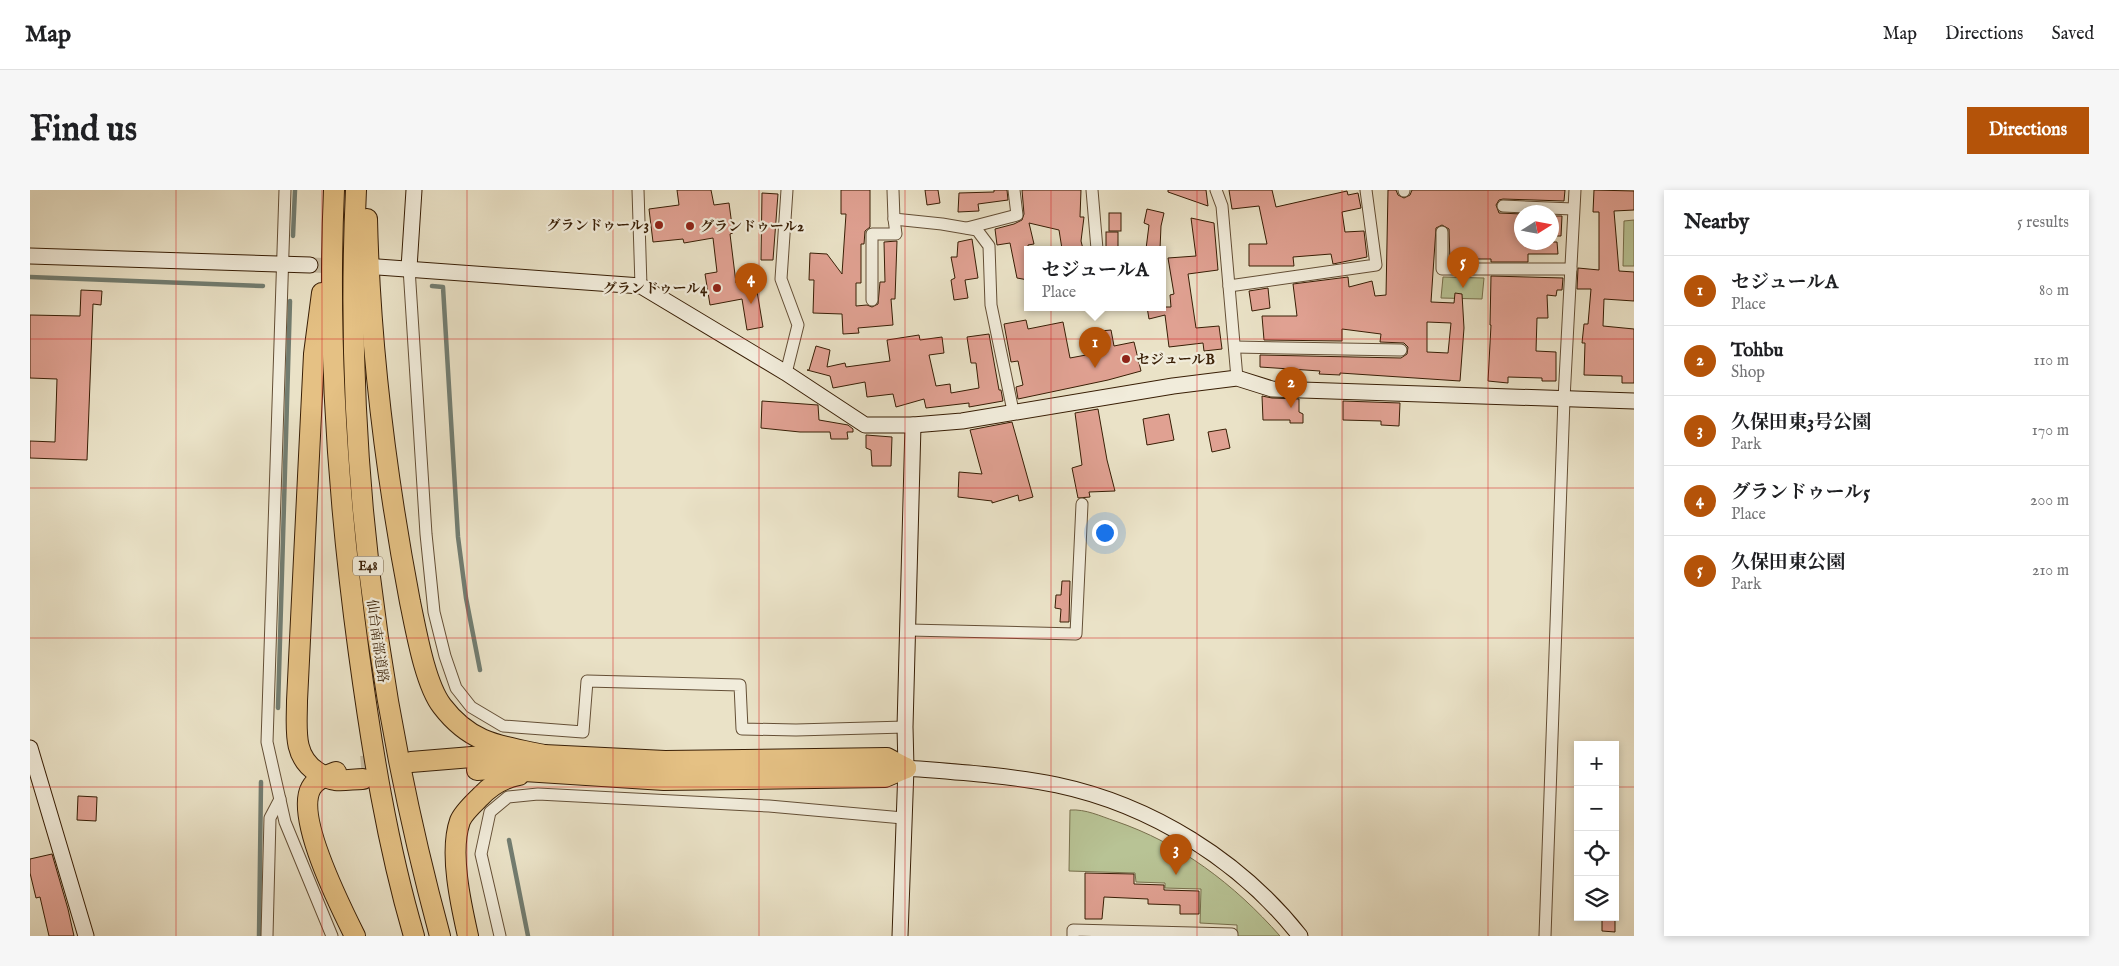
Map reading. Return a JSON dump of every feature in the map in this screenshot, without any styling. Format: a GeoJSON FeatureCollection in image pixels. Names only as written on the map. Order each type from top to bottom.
{"type":"FeatureCollection","features":[{"type":"Feature","properties":{"kind":"highway","name":"仙台南部道路"},"geometry":{"type":"LineString","coordinates":[[334,190],[334,408],[348,576],[370,740],[391,845],[414,936]]}},
{"type":"Feature","properties":{"kind":"highway","name":"仙台南部道路"},"geometry":{"type":"LineString","coordinates":[[356,190],[353,293],[354,358],[360,483],[368,571],[394,739],[416,845],[440,936]]}},
{"type":"Feature","properties":{"kind":"highway"},"geometry":{"type":"LineString","coordinates":[[367,190],[370,298],[376,372],[387,464],[417,637],[430,681],[440,704],[458,726],[479,740],[544,764]]}},
{"type":"Feature","properties":{"kind":"highway"},"geometry":{"type":"LineString","coordinates":[[324,777],[307,766],[299,750],[297,701],[314,354],[333,221]]}},
{"type":"Feature","properties":{"kind":"highway"},"geometry":{"type":"LineString","coordinates":[[411,768],[484,756],[544,764],[887,758],[906,768]]}},
{"type":"Feature","properties":{"kind":"highway"},"geometry":{"type":"LineString","coordinates":[[468,936],[459,900],[456,845],[460,820],[490,786],[544,764]]}},
{"type":"Feature","properties":{"kind":"highway"},"geometry":{"type":"LineString","coordinates":[[355,936],[320,856],[308,820],[308,803],[310,790],[315,782],[339,770],[362,772]]}},
{"type":"Feature","properties":{"kind":"street"},"geometry":{"type":"LineString","coordinates":[[285,190],[267,742],[285,822],[332,936]]}},
{"type":"Feature","properties":{"kind":"street"},"geometry":{"type":"LineString","coordinates":[[414,190],[410,268],[426,534],[434,612],[444,656],[456,688],[471,707],[503,726],[583,732],[586,681],[740,685],[742,729],[796,730],[905,727]]}},
{"type":"Feature","properties":{"kind":"street"},"geometry":{"type":"LineString","coordinates":[[638,190],[641,286]]}},
{"type":"Feature","properties":{"kind":"street"},"geometry":{"type":"LineString","coordinates":[[786,373],[798,325],[781,279],[787,190]]}},
{"type":"Feature","properties":{"kind":"street"},"geometry":{"type":"LineString","coordinates":[[872,300],[872,234],[896,234],[893,190]]}},
{"type":"Feature","properties":{"kind":"street"},"geometry":{"type":"LineString","coordinates":[[966,228],[1017,216],[1014,190]]}},
{"type":"Feature","properties":{"kind":"street"},"geometry":{"type":"LineString","coordinates":[[1092,190],[1097,246]]}},
{"type":"Feature","properties":{"kind":"street"},"geometry":{"type":"LineString","coordinates":[[1216,190],[1222,206],[1237,378]]}},
{"type":"Feature","properties":{"kind":"street"},"geometry":{"type":"LineString","coordinates":[[1229,286],[1376,265],[1366,190]]}},
{"type":"Feature","properties":{"kind":"street"},"geometry":{"type":"LineString","coordinates":[[1545,936],[1564,399],[1575,190]]}},
{"type":"Feature","properties":{"kind":"street"},"geometry":{"type":"LineString","coordinates":[[1503,206],[1573,209]]}},
{"type":"Feature","properties":{"kind":"street"},"geometry":{"type":"LineString","coordinates":[[894,219],[977,230],[989,246],[991,306],[1013,412]]}},
{"type":"Feature","properties":{"kind":"street"},"geometry":{"type":"LineString","coordinates":[[1442,232],[1442,269],[1571,269]]}},
{"type":"Feature","properties":{"kind":"street"},"geometry":{"type":"LineString","coordinates":[[30,256],[310,265]]}},
{"type":"Feature","properties":{"kind":"street"},"geometry":{"type":"LineString","coordinates":[[378,267],[641,286],[786,373],[865,425],[913,425],[962,421],[1173,386],[1237,378],[1272,389],[1634,401]]}},
{"type":"Feature","properties":{"kind":"street"},"geometry":{"type":"LineString","coordinates":[[1235,346],[1401,350]]}},
{"type":"Feature","properties":{"kind":"street"},"geometry":{"type":"LineString","coordinates":[[900,936],[906,768],[905,727],[913,425]]}},
{"type":"Feature","properties":{"kind":"street"},"geometry":{"type":"LineString","coordinates":[[909,630],[1076,634],[1082,504]]}},
{"type":"Feature","properties":{"kind":"street"},"geometry":{"type":"LineString","coordinates":[[30,748],[86,936]]}},
{"type":"Feature","properties":{"kind":"street"},"geometry":{"type":"LineString","coordinates":[[906,768],[995,776],[1057,785],[1118,802],[1178,830],[1236,871],[1300,936]]}},
{"type":"Feature","properties":{"kind":"street"},"geometry":{"type":"LineString","coordinates":[[500,936],[481,854],[490,812],[508,797],[538,794],[769,806],[903,818]]}},
{"type":"Feature","properties":{"kind":"street"},"geometry":{"type":"LineString","coordinates":[[267,936],[270,818],[280,799]]}},
{"type":"Feature","properties":{"kind":"street"},"geometry":{"type":"LineString","coordinates":[[1073,936],[1073,930],[1155,934],[1232,934],[1232,936]]}},
{"type":"Feature","properties":{"kind":"green space"},"geometry":{"type":"Polygon","coordinates":[[[1634,220],[1634,266],[1623,266],[1624,221],[1634,220]]]}},
{"type":"Feature","properties":{"kind":"green space"},"geometry":{"type":"Polygon","coordinates":[[[1443,277],[1484,278],[1482,299],[1441,298],[1443,277]]]}},
{"type":"Feature","properties":{"kind":"green space"},"geometry":{"type":"Polygon","coordinates":[[[1070,810],[1087,812],[1139,830],[1184,853],[1205,867],[1244,899],[1280,936],[1237,936],[1237,925],[1200,923],[1201,889],[1165,888],[1165,883],[1136,882],[1135,873],[1069,871],[1070,810]]]}},
{"type":"Feature","properties":{"kind":"building"},"geometry":{"type":"Polygon","coordinates":[[[677,190],[711,190],[714,205],[729,203],[733,233],[730,234],[736,283],[755,279],[763,327],[747,330],[742,299],[710,305],[705,274],[717,272],[713,238],[684,243],[683,239],[653,242],[649,209],[679,205],[677,190]]]}},
{"type":"Feature","properties":{"kind":"building"},"geometry":{"type":"Polygon","coordinates":[[[841,190],[870,190],[870,227],[865,231],[864,244],[861,244],[861,283],[856,283],[856,306],[867,305],[872,307],[878,304],[880,282],[885,282],[884,242],[897,241],[895,299],[891,299],[893,325],[858,328],[859,333],[843,334],[842,314],[813,313],[814,280],[809,280],[810,253],[827,254],[842,274],[846,214],[841,214],[841,190]]]}},
{"type":"Feature","properties":{"kind":"building"},"geometry":{"type":"Polygon","coordinates":[[[925,190],[938,190],[940,203],[927,205],[925,190]]]}},
{"type":"Feature","properties":{"kind":"building"},"geometry":{"type":"Polygon","coordinates":[[[994,190],[1007,190],[1008,200],[978,204],[979,211],[958,212],[959,193],[994,192],[994,190]]]}},
{"type":"Feature","properties":{"kind":"building"},"geometry":{"type":"Polygon","coordinates":[[[1022,190],[1081,190],[1080,217],[1084,217],[1081,241],[1082,246],[1062,246],[1059,230],[1029,223],[1034,244],[1024,246],[1024,279],[1017,278],[1010,243],[997,245],[995,229],[1022,220],[1024,214],[1022,190]]]}},
{"type":"Feature","properties":{"kind":"building"},"geometry":{"type":"Polygon","coordinates":[[[1168,190],[1206,190],[1208,206],[1168,192],[1168,190]]]}},
{"type":"Feature","properties":{"kind":"building"},"geometry":{"type":"Polygon","coordinates":[[[1229,190],[1272,190],[1276,207],[1347,191],[1348,195],[1358,193],[1361,208],[1342,212],[1345,232],[1364,231],[1367,257],[1333,264],[1331,254],[1293,257],[1294,266],[1249,266],[1249,244],[1267,244],[1259,206],[1232,209],[1229,190]]]}},
{"type":"Feature","properties":{"kind":"building"},"geometry":{"type":"Polygon","coordinates":[[[1388,190],[1396,190],[1398,195],[1404,198],[1410,195],[1412,190],[1565,190],[1564,201],[1503,199],[1499,200],[1496,205],[1499,213],[1514,214],[1514,250],[1558,250],[1558,254],[1528,254],[1528,262],[1491,262],[1491,259],[1464,259],[1464,262],[1450,262],[1449,229],[1442,225],[1436,228],[1431,302],[1454,303],[1455,293],[1462,294],[1464,328],[1460,381],[1340,373],[1340,375],[1319,374],[1320,371],[1260,367],[1260,355],[1401,358],[1407,354],[1408,347],[1404,343],[1380,342],[1381,334],[1342,329],[1342,341],[1264,340],[1262,316],[1297,316],[1293,284],[1348,277],[1349,287],[1372,281],[1375,296],[1386,295],[1388,190]],[[1427,322],[1427,352],[1448,353],[1451,323],[1427,322]]]}},
{"type":"Feature","properties":{"kind":"building"},"geometry":{"type":"Polygon","coordinates":[[[1594,190],[1634,191],[1634,210],[1614,211],[1619,271],[1634,272],[1634,301],[1604,299],[1603,326],[1634,329],[1634,383],[1622,383],[1622,376],[1584,375],[1585,343],[1582,343],[1584,324],[1588,324],[1591,289],[1577,289],[1578,268],[1599,270],[1599,212],[1593,212],[1594,190]]]}},
{"type":"Feature","properties":{"kind":"building"},"geometry":{"type":"Polygon","coordinates":[[[762,193],[778,194],[773,260],[761,260],[762,193]]]}},
{"type":"Feature","properties":{"kind":"building"},"geometry":{"type":"Polygon","coordinates":[[[1147,209],[1164,213],[1160,246],[1146,246],[1149,225],[1144,223],[1147,209]]]}},
{"type":"Feature","properties":{"kind":"building"},"geometry":{"type":"Polygon","coordinates":[[[1109,213],[1121,213],[1121,231],[1109,231],[1109,213]]]}},
{"type":"Feature","properties":{"kind":"building"},"geometry":{"type":"Polygon","coordinates":[[[1559,216],[1562,216],[1561,236],[1559,236],[1559,216]]]}},
{"type":"Feature","properties":{"kind":"building"},"geometry":{"type":"Polygon","coordinates":[[[1191,218],[1214,223],[1218,270],[1188,274],[1196,328],[1219,326],[1222,349],[1204,351],[1203,343],[1169,347],[1165,315],[1149,319],[1148,311],[1166,311],[1166,307],[1171,307],[1170,295],[1174,294],[1168,258],[1196,256],[1191,218]]]}},
{"type":"Feature","properties":{"kind":"building"},"geometry":{"type":"Polygon","coordinates":[[[1106,232],[1118,232],[1118,246],[1106,246],[1106,232]]]}},
{"type":"Feature","properties":{"kind":"building"},"geometry":{"type":"Polygon","coordinates":[[[972,239],[978,278],[965,280],[968,298],[954,300],[951,280],[955,278],[951,257],[957,257],[958,242],[972,239]]]}},
{"type":"Feature","properties":{"kind":"building"},"geometry":{"type":"Polygon","coordinates":[[[1491,276],[1563,278],[1562,290],[1557,290],[1556,296],[1547,295],[1548,318],[1537,318],[1536,351],[1556,352],[1556,381],[1542,381],[1542,378],[1508,377],[1508,383],[1488,381],[1491,276]]]}},
{"type":"Feature","properties":{"kind":"building"},"geometry":{"type":"Polygon","coordinates":[[[1268,288],[1270,308],[1252,311],[1249,291],[1268,288]]]}},
{"type":"Feature","properties":{"kind":"building"},"geometry":{"type":"Polygon","coordinates":[[[81,290],[102,291],[101,305],[93,304],[87,460],[30,458],[30,441],[55,442],[57,379],[30,378],[30,315],[80,316],[81,290]]]}},
{"type":"Feature","properties":{"kind":"building"},"geometry":{"type":"Polygon","coordinates":[[[1026,320],[1028,329],[1063,322],[1070,358],[1102,352],[1090,332],[1111,330],[1114,346],[1134,342],[1141,371],[1018,399],[1016,387],[1023,385],[1018,361],[1011,362],[1004,324],[1026,320]]]}},
{"type":"Feature","properties":{"kind":"building"},"geometry":{"type":"Polygon","coordinates":[[[989,334],[999,390],[1001,390],[1003,401],[969,407],[969,403],[926,408],[924,399],[896,407],[893,394],[867,397],[865,382],[833,388],[830,376],[807,370],[809,370],[816,346],[830,350],[827,367],[845,363],[846,367],[890,361],[887,340],[919,335],[920,340],[942,337],[944,353],[929,355],[936,386],[950,384],[951,393],[979,388],[976,363],[971,363],[967,337],[989,334]]]}},
{"type":"Feature","properties":{"kind":"building"},"geometry":{"type":"Polygon","coordinates":[[[1262,396],[1299,399],[1299,412],[1303,414],[1303,423],[1290,423],[1290,420],[1263,420],[1262,396]]]}},
{"type":"Feature","properties":{"kind":"building"},"geometry":{"type":"Polygon","coordinates":[[[762,401],[818,405],[819,420],[848,425],[853,429],[853,432],[847,432],[848,439],[831,439],[830,432],[800,432],[761,428],[762,401]]]}},
{"type":"Feature","properties":{"kind":"building"},"geometry":{"type":"Polygon","coordinates":[[[1343,401],[1400,403],[1399,426],[1381,425],[1381,421],[1343,420],[1343,401]]]}},
{"type":"Feature","properties":{"kind":"building"},"geometry":{"type":"Polygon","coordinates":[[[1098,409],[1107,460],[1115,491],[1089,492],[1090,497],[1078,498],[1072,468],[1082,465],[1075,413],[1098,409]]]}},
{"type":"Feature","properties":{"kind":"building"},"geometry":{"type":"Polygon","coordinates":[[[1169,414],[1174,440],[1147,445],[1143,419],[1169,414]]]}},
{"type":"Feature","properties":{"kind":"building"},"geometry":{"type":"Polygon","coordinates":[[[1012,422],[1033,497],[1019,501],[1018,495],[992,503],[992,501],[958,497],[959,472],[982,474],[970,430],[1012,422]]]}},
{"type":"Feature","properties":{"kind":"building"},"geometry":{"type":"Polygon","coordinates":[[[1226,429],[1230,448],[1212,452],[1208,432],[1226,429]]]}},
{"type":"Feature","properties":{"kind":"building"},"geometry":{"type":"Polygon","coordinates":[[[866,435],[892,437],[891,466],[872,466],[871,450],[866,448],[866,435]]]}},
{"type":"Feature","properties":{"kind":"building"},"geometry":{"type":"Polygon","coordinates":[[[1062,581],[1070,581],[1069,622],[1060,622],[1061,609],[1055,608],[1056,595],[1061,595],[1062,581]]]}},
{"type":"Feature","properties":{"kind":"building"},"geometry":{"type":"Polygon","coordinates":[[[78,796],[97,797],[96,821],[77,820],[78,796]]]}},
{"type":"Feature","properties":{"kind":"building"},"geometry":{"type":"Polygon","coordinates":[[[52,854],[74,936],[49,936],[40,897],[36,898],[30,873],[30,859],[52,854]]]}},
{"type":"Feature","properties":{"kind":"building"},"geometry":{"type":"Polygon","coordinates":[[[1085,873],[1134,874],[1134,884],[1164,885],[1164,890],[1199,891],[1199,914],[1180,914],[1180,905],[1148,904],[1148,899],[1104,897],[1102,919],[1085,919],[1085,873]]]}},
{"type":"Feature","properties":{"kind":"building"},"geometry":{"type":"Polygon","coordinates":[[[1602,921],[1615,921],[1615,932],[1602,931],[1602,921]]]}},
{"type":"Feature","properties":{"kind":"waterway"},"geometry":{"type":"LineString","coordinates":[[293,236],[295,190]]}},
{"type":"Feature","properties":{"kind":"waterway"},"geometry":{"type":"LineString","coordinates":[[30,277],[263,286]]}},
{"type":"Feature","properties":{"kind":"waterway"},"geometry":{"type":"LineString","coordinates":[[432,286],[443,287],[458,537],[466,598],[480,670]]}},
{"type":"Feature","properties":{"kind":"waterway"},"geometry":{"type":"LineString","coordinates":[[278,708],[290,301]]}},
{"type":"Feature","properties":{"kind":"waterway"},"geometry":{"type":"LineString","coordinates":[[259,936],[261,782]]}},
{"type":"Feature","properties":{"kind":"waterway"},"geometry":{"type":"LineString","coordinates":[[509,840],[528,936]]}},
{"type":"Feature","properties":{"kind":"tunnel"},"geometry":{"type":"LineString","coordinates":[[310,265],[364,267]]}},
{"type":"Feature","properties":{"kind":"tunnel"},"geometry":{"type":"LineString","coordinates":[[361,766],[411,762]]}},
{"type":"Feature","properties":{"kind":"place","name":"グランドゥール3"},"geometry":{"type":"Point","coordinates":[659,225]}},
{"type":"Feature","properties":{"kind":"place","name":"グランドゥール2"},"geometry":{"type":"Point","coordinates":[690,226]}},
{"type":"Feature","properties":{"kind":"place","name":"グランドゥール4"},"geometry":{"type":"Point","coordinates":[717,288]}},
{"type":"Feature","properties":{"kind":"place","name":"久保田東公園"},"geometry":{"type":"Point","coordinates":[1463,288]}},
{"type":"Feature","properties":{"kind":"place","name":"グランドゥール5"},"geometry":{"type":"Point","coordinates":[751,304]}},
{"type":"Feature","properties":{"kind":"place","name":"セジュールB"},"geometry":{"type":"Point","coordinates":[1126,359]}},
{"type":"Feature","properties":{"kind":"place","name":"セジュールA"},"geometry":{"type":"Point","coordinates":[1095,368]}},
{"type":"Feature","properties":{"kind":"place","name":"Tohbu"},"geometry":{"type":"Point","coordinates":[1291,408]}},
{"type":"Feature","properties":{"kind":"place","name":"久保田東3号公園"},"geometry":{"type":"Point","coordinates":[1176,875]}}]}
